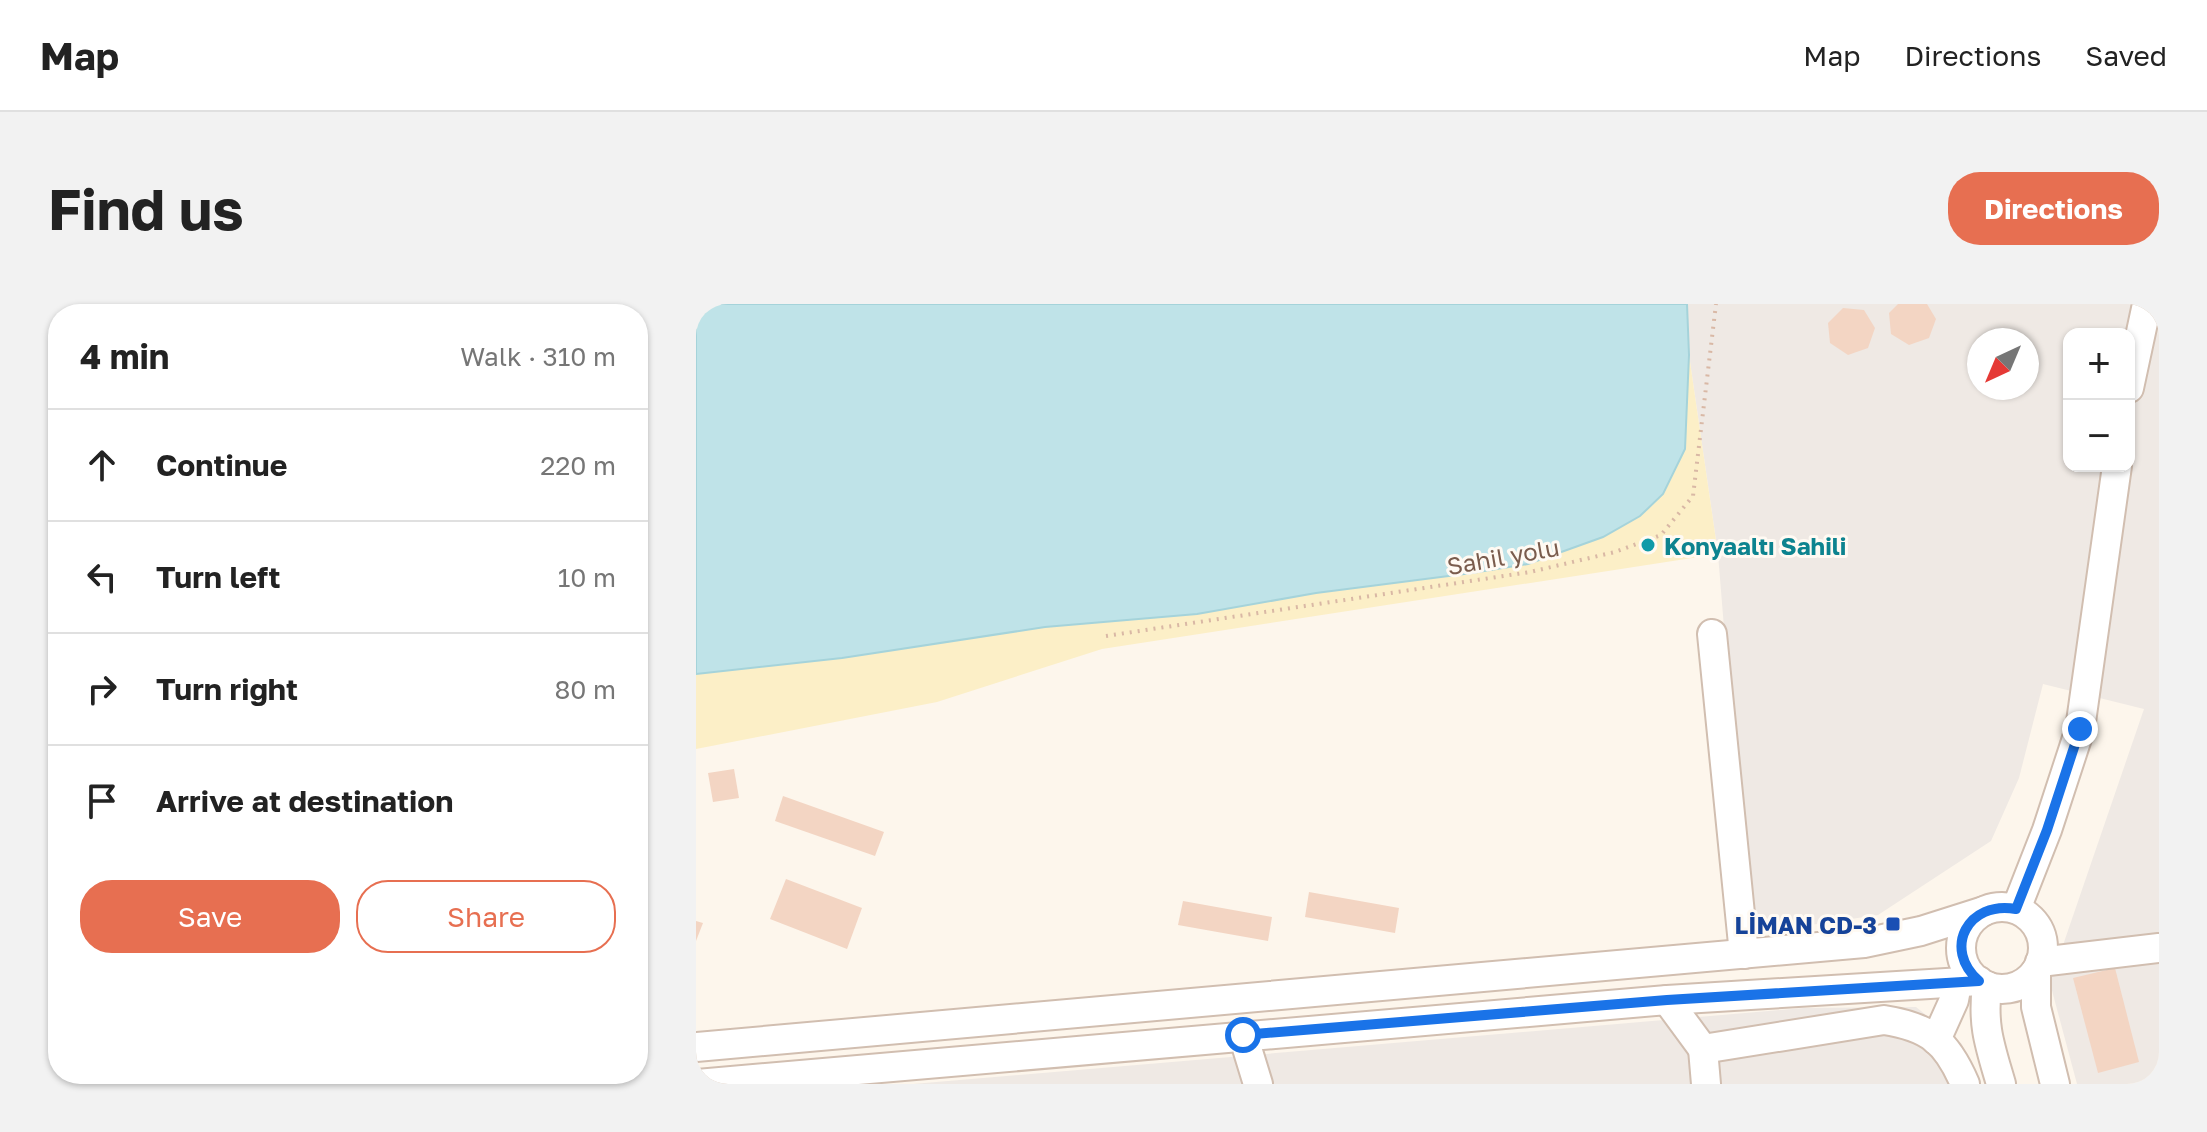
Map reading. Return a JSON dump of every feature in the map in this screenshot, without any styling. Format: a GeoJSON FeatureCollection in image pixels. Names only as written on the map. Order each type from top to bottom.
{"type":"FeatureCollection","features":[{"type":"Feature","properties":{"kind":"street"},"geometry":{"type":"LineString","coordinates":[[2135,372],[2149,333],[2147,304]]}},
{"type":"Feature","properties":{"kind":"street"},"geometry":{"type":"LineString","coordinates":[[2016,909],[2047,830],[2080,729],[2116,472]]}},
{"type":"Feature","properties":{"kind":"street"},"geometry":{"type":"LineString","coordinates":[[1712,634],[1744,954]]}},
{"type":"Feature","properties":{"kind":"street"},"geometry":{"type":"LineString","coordinates":[[2055,1084],[2036,1007],[2038,966],[2041,936],[2027,916],[2005,907],[1921,931],[1864,943],[706,1046],[708,1083],[1667,1000],[1880,985],[1974,984],[2001,989],[2014,987],[2038,966],[2159,948]]}},
{"type":"Feature","properties":{"kind":"street"},"geometry":{"type":"LineString","coordinates":[[1984,911],[1966,927],[1962,939],[1964,963],[1984,1014],[2001,1084]]}},
{"type":"Feature","properties":{"kind":"street"},"geometry":{"type":"LineString","coordinates":[[1936,1040],[1954,1000],[1974,984]]}},
{"type":"Feature","properties":{"kind":"street"},"geometry":{"type":"LineString","coordinates":[[1667,1000],[1703,1049],[1706,1084]]}},
{"type":"Feature","properties":{"kind":"street"},"geometry":{"type":"LineString","coordinates":[[1703,1049],[1884,1020],[1913,1025],[1936,1040],[1953,1057],[1965,1084]]}},
{"type":"Feature","properties":{"kind":"street"},"geometry":{"type":"LineString","coordinates":[[1243,1035],[1258,1084]]}},
{"type":"Feature","properties":{"kind":"street"},"geometry":{"type":"LineString","coordinates":[[755,1042],[759,1078]]}},
{"type":"Feature","properties":{"kind":"path","name":"Sahil yolu"},"geometry":{"type":"LineString","coordinates":[[1106,636],[1530,572],[1615,552],[1661,535],[1693,496],[1716,304]]}},
{"type":"Feature","properties":{"kind":"shaded area"},"geometry":{"type":"Polygon","coordinates":[[[1687,304],[2159,304],[2159,1084],[2077,1084],[2050,983],[2144,709],[2043,684],[2019,778],[1991,841],[1878,915],[1749,934],[1718,554],[1689,355],[1687,304]]]}},
{"type":"Feature","properties":{"kind":"shaded area"},"geometry":{"type":"Polygon","coordinates":[[[1916,1007],[1962,1044],[1973,1084],[913,1084],[1804,1008],[1916,1007]]]}},
{"type":"Feature","properties":{"kind":"sand","name":"Konyaaltı Sahili"},"geometry":{"type":"Polygon","coordinates":[[[1689,355],[1718,554],[1102,649],[937,702],[696,749],[696,674],[842,658],[1045,627],[1197,614],[1316,593],[1528,564],[1603,537],[1640,516],[1663,494],[1685,449],[1689,355]]]}},
{"type":"Feature","properties":{"kind":"water"},"geometry":{"type":"Polygon","coordinates":[[[696,304],[1687,304],[1689,355],[1685,449],[1663,494],[1640,516],[1603,537],[1528,564],[1316,593],[1197,614],[1045,627],[842,658],[696,674],[696,304]]]}},
{"type":"Feature","properties":{"kind":"building"},"geometry":{"type":"Polygon","coordinates":[[[1898,304],[1927,304],[1936,319],[1929,338],[1909,345],[1891,334],[1889,313],[1898,304]]]}},
{"type":"Feature","properties":{"kind":"building"},"geometry":{"type":"Polygon","coordinates":[[[1843,308],[1864,310],[1875,328],[1868,348],[1848,355],[1830,343],[1828,323],[1843,308]]]}},
{"type":"Feature","properties":{"kind":"building"},"geometry":{"type":"Polygon","coordinates":[[[734,769],[739,798],[713,802],[708,773],[734,769]]]}},
{"type":"Feature","properties":{"kind":"building"},"geometry":{"type":"Polygon","coordinates":[[[783,796],[884,832],[875,856],[775,821],[783,796]]]}},
{"type":"Feature","properties":{"kind":"building"},"geometry":{"type":"Polygon","coordinates":[[[786,879],[862,908],[847,949],[770,919],[786,879]]]}},
{"type":"Feature","properties":{"kind":"building"},"geometry":{"type":"Polygon","coordinates":[[[1309,892],[1399,908],[1395,933],[1305,917],[1309,892]]]}},
{"type":"Feature","properties":{"kind":"building"},"geometry":{"type":"Polygon","coordinates":[[[1183,901],[1272,917],[1268,941],[1178,925],[1183,901]]]}},
{"type":"Feature","properties":{"kind":"building"},"geometry":{"type":"Polygon","coordinates":[[[696,921],[703,923],[696,941],[696,921]]]}},
{"type":"Feature","properties":{"kind":"building"},"geometry":{"type":"Polygon","coordinates":[[[2115,968],[2139,1062],[2098,1073],[2073,978],[2115,968]]]}},
{"type":"Feature","properties":{"kind":"building"},"geometry":{"type":"Polygon","coordinates":[[[2159,1076],[2159,1084],[2142,1084],[2141,1081],[2159,1076]]]}},
{"type":"Feature","properties":{"kind":"place","name":"Konyaaltı Sahili"},"geometry":{"type":"Point","coordinates":[1648,545]}},
{"type":"Feature","properties":{"kind":"place","name":"LİMAN CD-3"},"geometry":{"type":"Point","coordinates":[1893,924]}},
{"type":"Feature","properties":{"kind":"route"},"geometry":{"type":"LineString","coordinates":[[1243,1035],[1667,1000],[1979,981],[1970,973],[1961,951],[1966,927],[1984,911],[2005,907],[2016,909],[2047,830],[2080,729]]}}]}
